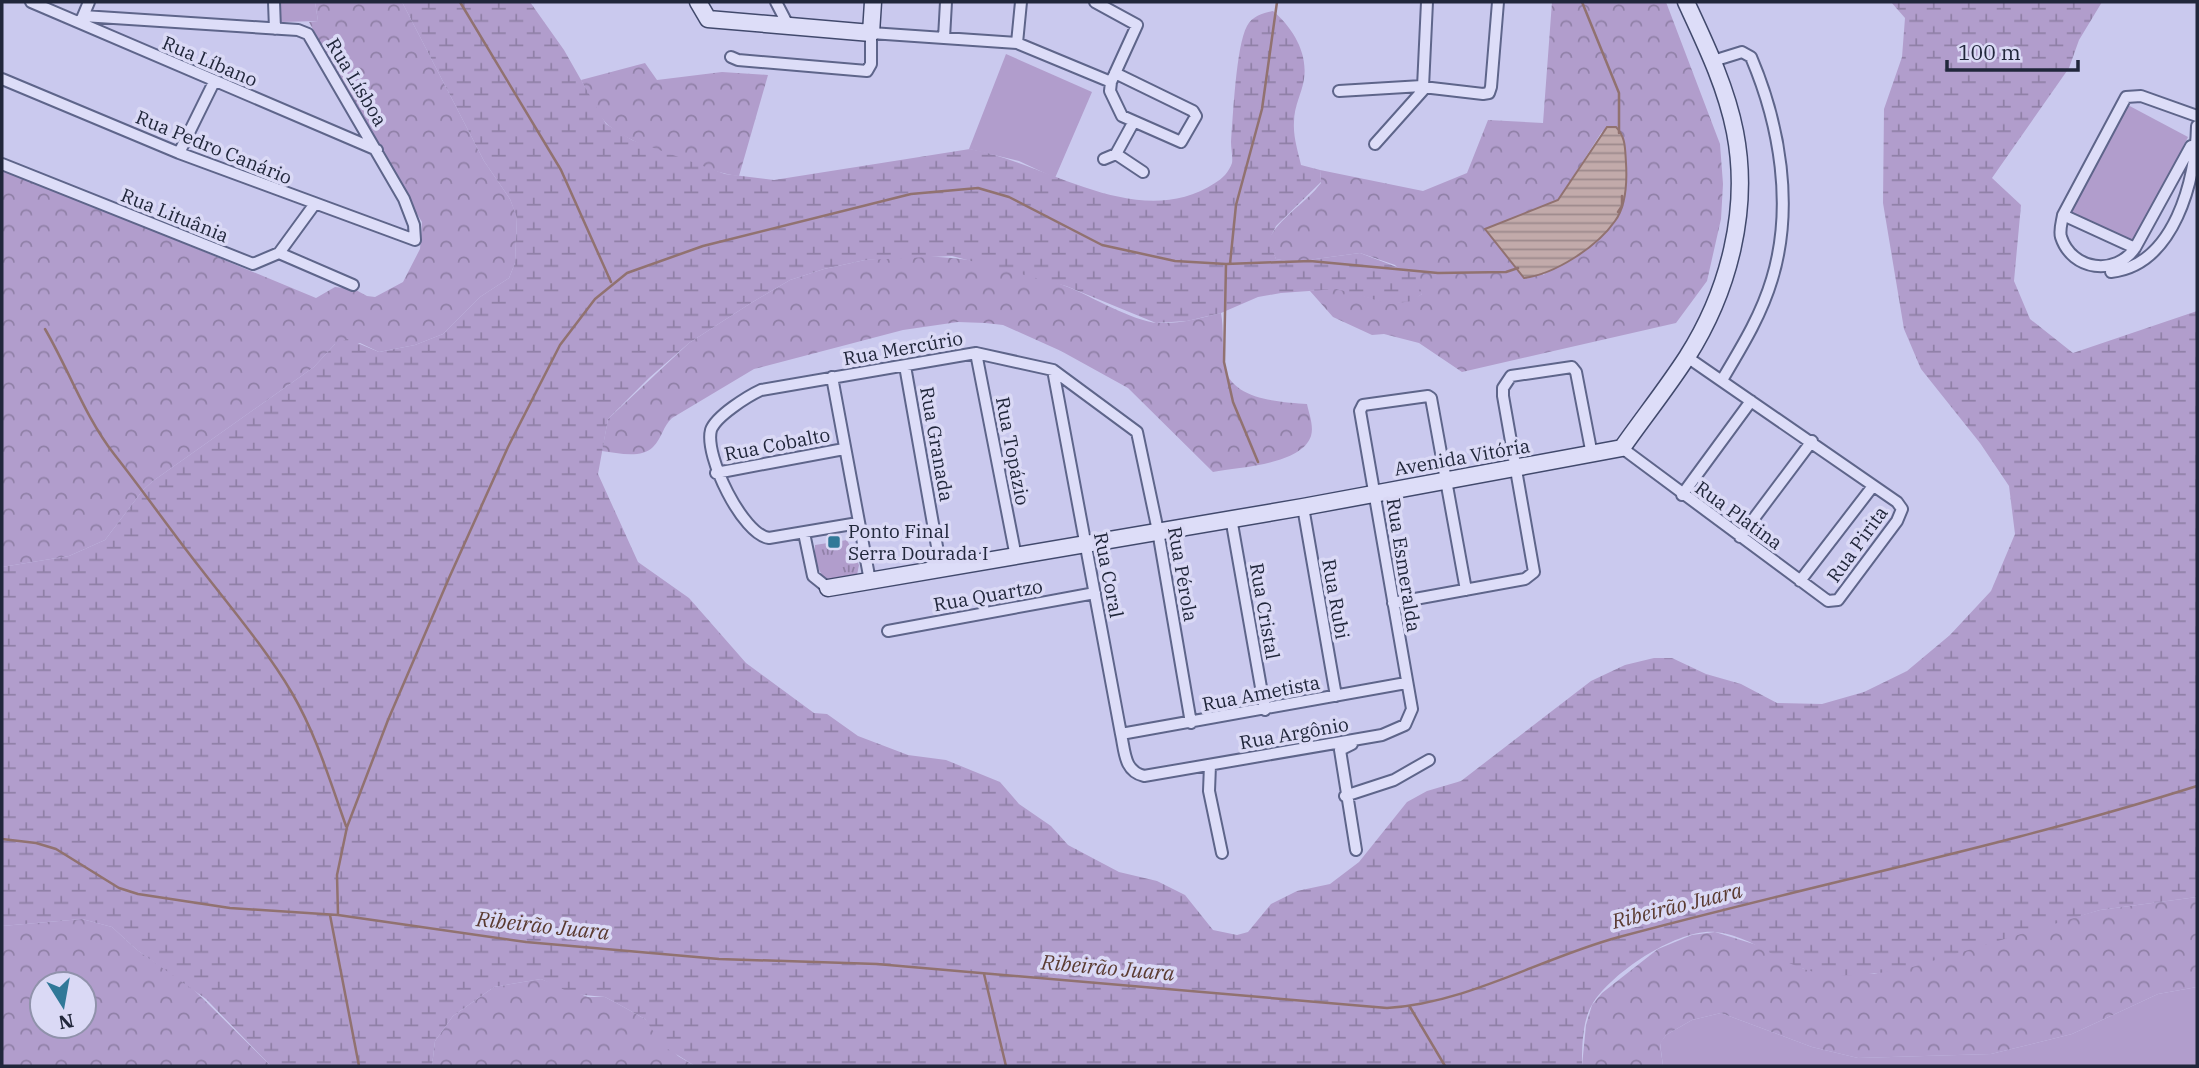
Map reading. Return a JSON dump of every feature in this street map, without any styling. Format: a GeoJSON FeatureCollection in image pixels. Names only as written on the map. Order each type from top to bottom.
{"type":"FeatureCollection","features":[{"type":"Feature","properties":{"kind":"street","name":"Rua Líbano"},"geometry":{"type":"LineString","coordinates":[[31,2],[82,20],[214,82],[377,149]]}},
{"type":"Feature","properties":{"kind":"street"},"geometry":{"type":"LineString","coordinates":[[82,20],[89,2]]}},
{"type":"Feature","properties":{"kind":"street"},"geometry":{"type":"LineString","coordinates":[[274,2],[275,29]]}},
{"type":"Feature","properties":{"kind":"street"},"geometry":{"type":"LineString","coordinates":[[698,2],[708,19],[1017,43],[1113,78],[1193,111],[1196,116],[1178,143],[1122,116],[1110,92],[1113,78],[1137,26],[1095,2]]}},
{"type":"Feature","properties":{"kind":"street"},"geometry":{"type":"LineString","coordinates":[[776,2],[789,27]]}},
{"type":"Feature","properties":{"kind":"street"},"geometry":{"type":"LineString","coordinates":[[731,57],[738,60],[867,71],[871,64],[873,2]]}},
{"type":"Feature","properties":{"kind":"street"},"geometry":{"type":"LineString","coordinates":[[944,38],[946,2]]}},
{"type":"Feature","properties":{"kind":"street"},"geometry":{"type":"LineString","coordinates":[[1017,43],[1021,2]]}},
{"type":"Feature","properties":{"kind":"street"},"geometry":{"type":"LineString","coordinates":[[1375,144],[1423,86],[1427,2]]}},
{"type":"Feature","properties":{"kind":"street"},"geometry":{"type":"LineString","coordinates":[[1339,91],[1423,86],[1489,93],[1498,2]]}},
{"type":"Feature","properties":{"kind":"street"},"geometry":{"type":"LineString","coordinates":[[1622,448],[1687,357],[1718,299],[1736,232],[1738,160],[1735,130],[1713,61],[1686,2]]}},
{"type":"Feature","properties":{"kind":"street","name":"Rua Lísboa"},"geometry":{"type":"LineString","coordinates":[[82,20],[298,30],[308,34],[404,199],[414,225],[415,240]]}},
{"type":"Feature","properties":{"kind":"street"},"geometry":{"type":"LineString","coordinates":[[1713,61],[1742,52],[1751,57],[1773,122],[1782,199],[1779,250],[1772,279],[1747,338],[1721,380]]}},
{"type":"Feature","properties":{"kind":"street","name":"Rua Pedro Canário"},"geometry":{"type":"LineString","coordinates":[[2,79],[179,153],[415,240]]}},
{"type":"Feature","properties":{"kind":"street"},"geometry":{"type":"LineString","coordinates":[[179,153],[214,82]]}},
{"type":"Feature","properties":{"kind":"street"},"geometry":{"type":"LineString","coordinates":[[2197,116],[2141,96],[2126,97],[2063,215],[2061,237],[2067,249],[2083,264],[2097,273],[2117,272],[2134,267],[2156,251],[2175,220],[2185,194],[2197,125]]}},
{"type":"Feature","properties":{"kind":"street"},"geometry":{"type":"LineString","coordinates":[[1104,159],[1116,154],[1133,123]]}},
{"type":"Feature","properties":{"kind":"street"},"geometry":{"type":"LineString","coordinates":[[2083,264],[2111,267],[2128,258],[2197,135]]}},
{"type":"Feature","properties":{"kind":"street"},"geometry":{"type":"LineString","coordinates":[[1116,154],[1143,172]]}},
{"type":"Feature","properties":{"kind":"street","name":"Rua Lituânia"},"geometry":{"type":"LineString","coordinates":[[2,164],[248,264],[259,263],[279,253]]}},
{"type":"Feature","properties":{"kind":"street"},"geometry":{"type":"LineString","coordinates":[[314,205],[279,253],[353,285]]}},
{"type":"Feature","properties":{"kind":"street"},"geometry":{"type":"LineString","coordinates":[[2063,215],[2135,248]]}},
{"type":"Feature","properties":{"kind":"street","name":"Rua Mercúrio"},"geometry":{"type":"LineString","coordinates":[[716,473],[712,430],[739,403],[761,390],[976,353],[1053,370],[1137,432]]}},
{"type":"Feature","properties":{"kind":"street","name":"Rua Topázio"},"geometry":{"type":"LineString","coordinates":[[976,353],[1016,557]]}},
{"type":"Feature","properties":{"kind":"street"},"geometry":{"type":"LineString","coordinates":[[1687,357],[1812,441],[1873,486],[1800,581]]}},
{"type":"Feature","properties":{"kind":"street"},"geometry":{"type":"LineString","coordinates":[[1393,603],[1525,579],[1534,572],[1503,388],[1508,379],[1520,373],[1569,365],[1576,372],[1592,455]]}},
{"type":"Feature","properties":{"kind":"street","name":"Rua Granada"},"geometry":{"type":"LineString","coordinates":[[905,366],[941,569]]}},
{"type":"Feature","properties":{"kind":"street","name":"Rua Coral"},"geometry":{"type":"LineString","coordinates":[[1053,370],[1121,734],[1129,768],[1144,776]]}},
{"type":"Feature","properties":{"kind":"street"},"geometry":{"type":"LineString","coordinates":[[832,377],[870,581]]}},
{"type":"Feature","properties":{"kind":"street","name":"Rua Esmeralda"},"geometry":{"type":"LineString","coordinates":[[1406,684],[1360,411],[1367,404],[1425,396],[1432,398],[1445,482]]}},
{"type":"Feature","properties":{"kind":"street"},"geometry":{"type":"LineString","coordinates":[[1682,495],[1751,401]]}},
{"type":"Feature","properties":{"kind":"street","name":"Rua Pérola"},"geometry":{"type":"LineString","coordinates":[[1137,432],[1158,531],[1192,723]]}},
{"type":"Feature","properties":{"kind":"street"},"geometry":{"type":"LineString","coordinates":[[1740,537],[1812,441]]}},
{"type":"Feature","properties":{"kind":"street","name":"Avenida Vitória"},"geometry":{"type":"LineString","coordinates":[[828,588],[1445,482],[1622,448]]}},
{"type":"Feature","properties":{"kind":"street","name":"Rua Platina"},"geometry":{"type":"LineString","coordinates":[[1622,448],[1828,601],[1838,600]]}},
{"type":"Feature","properties":{"kind":"street","name":"Rua Cobalto"},"geometry":{"type":"LineString","coordinates":[[716,473],[845,449]]}},
{"type":"Feature","properties":{"kind":"street"},"geometry":{"type":"LineString","coordinates":[[716,473],[722,486],[763,537],[858,523]]}},
{"type":"Feature","properties":{"kind":"street"},"geometry":{"type":"LineString","coordinates":[[1445,482],[1466,590]]}},
{"type":"Feature","properties":{"kind":"street","name":"Rua Pirita"},"geometry":{"type":"LineString","coordinates":[[1838,600],[1897,521],[1902,508],[1873,486]]}},
{"type":"Feature","properties":{"kind":"street","name":"Rua Rubi"},"geometry":{"type":"LineString","coordinates":[[1303,507],[1336,696]]}},
{"type":"Feature","properties":{"kind":"street","name":"Rua Cristal"},"geometry":{"type":"LineString","coordinates":[[1231,519],[1265,710]]}},
{"type":"Feature","properties":{"kind":"street"},"geometry":{"type":"LineString","coordinates":[[804,533],[813,576],[828,588]]}},
{"type":"Feature","properties":{"kind":"street","name":"Rua Quartzo"},"geometry":{"type":"LineString","coordinates":[[888,631],[1094,593]]}},
{"type":"Feature","properties":{"kind":"street","name":"Rua Ametista"},"geometry":{"type":"LineString","coordinates":[[1121,734],[1406,684]]}},
{"type":"Feature","properties":{"kind":"street","name":"Rua Argônio"},"geometry":{"type":"LineString","coordinates":[[1144,776],[1382,735],[1405,725],[1412,709],[1406,684]]}},
{"type":"Feature","properties":{"kind":"street"},"geometry":{"type":"LineString","coordinates":[[1356,850],[1345,796],[1340,749],[1382,735]]}},
{"type":"Feature","properties":{"kind":"street"},"geometry":{"type":"LineString","coordinates":[[1345,796],[1394,780],[1429,760]]}},
{"type":"Feature","properties":{"kind":"street"},"geometry":{"type":"LineString","coordinates":[[1210,765],[1209,791],[1222,853]]}},
{"type":"Feature","properties":{"kind":"green space"},"geometry":{"type":"Polygon","coordinates":[[[281,2],[315,2],[318,21],[281,22],[281,2]]]}},
{"type":"Feature","properties":{"kind":"green space"},"geometry":{"type":"Polygon","coordinates":[[[315,2],[402,2],[484,161],[510,199],[517,217],[515,263],[509,278],[480,297],[443,334],[415,345],[379,352],[360,343],[335,344],[314,367],[153,481],[105,540],[69,556],[2,567],[2,168],[316,298],[335,287],[354,289],[375,297],[403,282],[420,249],[422,222],[383,161],[309,22],[318,21],[315,2]]]}},
{"type":"Feature","properties":{"kind":"green space"},"geometry":{"type":"Polygon","coordinates":[[[402,2],[530,2],[564,50],[606,124],[632,140],[725,174],[774,180],[970,149],[1092,190],[1124,198],[1155,201],[1186,196],[1215,183],[1227,172],[1232,161],[1231,142],[1238,65],[1247,26],[1255,17],[1273,11],[1286,25],[1301,50],[1305,69],[1294,116],[1296,144],[1301,165],[1320,170],[1321,182],[1276,226],[1269,240],[1276,259],[1293,262],[1360,253],[1415,274],[1422,294],[1412,301],[1390,304],[1337,289],[1281,293],[1258,297],[1221,313],[1187,321],[1156,323],[1066,286],[952,256],[865,260],[790,280],[689,343],[608,419],[598,474],[638,562],[689,598],[746,663],[814,713],[827,714],[858,736],[908,755],[946,760],[1000,782],[1019,804],[1051,826],[1068,845],[1119,872],[1157,881],[1185,895],[1213,930],[1237,935],[1248,932],[1271,904],[1297,891],[1330,884],[1359,862],[1407,802],[1427,791],[1461,781],[1591,681],[1625,665],[1654,658],[1672,658],[1706,674],[1741,684],[1777,703],[1822,704],[1864,692],[1907,671],[1950,635],[1991,591],[2015,534],[2009,486],[1980,443],[1921,369],[1904,329],[1883,203],[1884,109],[1902,57],[1905,18],[1891,2],[2102,2],[2079,40],[2069,68],[1992,178],[2021,205],[2014,281],[2030,319],[2073,353],[2197,311],[2197,897],[2100,910],[1906,969],[1868,974],[1841,975],[1804,969],[1750,942],[1727,934],[1700,933],[1683,937],[1630,966],[1602,991],[1587,1017],[1583,1034],[1582,1066],[695,1066],[663,1046],[645,1019],[605,997],[573,994],[541,979],[494,987],[453,1016],[435,1041],[432,1066],[271,1066],[206,999],[137,950],[112,927],[82,919],[2,926],[2,567],[69,556],[105,540],[153,481],[314,367],[335,344],[348,339],[379,352],[415,345],[443,334],[480,297],[509,278],[515,263],[517,218],[510,199],[484,161],[402,2]]]}},
{"type":"Feature","properties":{"kind":"green space"},"geometry":{"type":"Polygon","coordinates":[[[1552,2],[1666,2],[1720,144],[1723,184],[1721,219],[1707,281],[1676,323],[1462,372],[1419,343],[1384,334],[1372,335],[1333,317],[1310,291],[1338,289],[1391,302],[1401,302],[1422,294],[1395,265],[1360,253],[1293,262],[1276,259],[1268,240],[1280,224],[1321,183],[1320,170],[1423,191],[1467,173],[1488,120],[1543,123],[1552,2]],[[1603,130],[1558,200],[1485,229],[1544,275],[1603,130]]]}},
{"type":"Feature","properties":{"kind":"green space"},"geometry":{"type":"Polygon","coordinates":[[[1006,54],[1092,92],[1055,178],[1019,161],[969,149],[1006,54]]]}},
{"type":"Feature","properties":{"kind":"green space"},"geometry":{"type":"Polygon","coordinates":[[[645,63],[657,80],[722,72],[768,75],[739,176],[669,156],[631,139],[606,123],[581,80],[645,63]]]}},
{"type":"Feature","properties":{"kind":"green space"},"geometry":{"type":"Polygon","coordinates":[[[2124,103],[2188,137],[2134,245],[2068,211],[2124,103]]]}},
{"type":"Feature","properties":{"kind":"green space"},"geometry":{"type":"Polygon","coordinates":[[[912,256],[992,264],[1030,274],[1068,287],[1125,313],[1158,323],[1174,323],[1221,313],[1224,363],[1235,385],[1256,397],[1307,404],[1312,424],[1311,436],[1305,446],[1282,459],[1213,472],[1128,388],[1061,351],[1003,325],[958,322],[903,330],[754,369],[672,418],[648,451],[629,454],[602,451],[608,419],[689,343],[751,303],[790,280],[824,269],[865,260],[912,256]]]}},
{"type":"Feature","properties":{"kind":"green space"},"geometry":{"type":"Polygon","coordinates":[[[847,540],[859,565],[856,580],[843,586],[824,579],[815,562],[815,545],[847,540]]]}},
{"type":"Feature","properties":{"kind":"green space"},"geometry":{"type":"Polygon","coordinates":[[[2197,897],[2197,987],[2158,994],[2072,1034],[1991,1054],[1858,1058],[1812,1047],[1721,1013],[1692,1020],[1666,1035],[1660,1044],[1663,1066],[1582,1066],[1586,1025],[1592,1005],[1602,993],[1658,949],[1692,935],[1715,932],[1760,946],[1804,969],[1874,974],[2100,910],[2197,897]]]}},
{"type":"Feature","properties":{"kind":"green space"},"geometry":{"type":"Polygon","coordinates":[[[82,919],[112,927],[137,950],[189,985],[271,1066],[2,1066],[2,926],[82,919]]]}},
{"type":"Feature","properties":{"kind":"green space"},"geometry":{"type":"Polygon","coordinates":[[[541,979],[588,997],[605,997],[645,1019],[678,1056],[695,1066],[432,1066],[435,1041],[453,1016],[494,987],[541,979]]]}},
{"type":"Feature","properties":{"kind":"green space"},"geometry":{"type":"Polygon","coordinates":[[[2197,987],[2197,1066],[1663,1066],[1660,1043],[1666,1035],[1692,1020],[1721,1013],[1812,1047],[1858,1058],[1991,1054],[2072,1034],[2158,994],[2197,987]]]}},
{"type":"Feature","properties":{"kind":"shaded area"},"geometry":{"type":"Polygon","coordinates":[[[1607,127],[1616,127],[1622,135],[1625,148],[1626,185],[1619,215],[1598,240],[1574,258],[1549,271],[1524,278],[1485,229],[1558,200],[1607,127]]]}},
{"type":"Feature","properties":{"kind":"waterway"},"geometry":{"type":"LineString","coordinates":[[460,2],[561,170],[611,282]]}},
{"type":"Feature","properties":{"kind":"waterway"},"geometry":{"type":"LineString","coordinates":[[1230,264],[1236,205],[1262,109],[1277,2]]}},
{"type":"Feature","properties":{"kind":"waterway"},"geometry":{"type":"LineString","coordinates":[[1582,2],[1619,93],[1619,133]]}},
{"type":"Feature","properties":{"kind":"waterway"},"geometry":{"type":"LineString","coordinates":[[338,915],[337,875],[347,827],[388,720],[449,578],[508,447],[560,345],[595,299],[627,273],[703,246],[911,194],[978,188],[1009,197],[1102,245],[1175,261],[1226,264],[1310,261],[1438,273],[1506,272],[1518,268]]}},
{"type":"Feature","properties":{"kind":"waterway"},"geometry":{"type":"LineString","coordinates":[[1618,212],[1622,206],[1622,196]]}},
{"type":"Feature","properties":{"kind":"waterway"},"geometry":{"type":"LineString","coordinates":[[1226,264],[1224,362],[1233,402],[1258,462]]}},
{"type":"Feature","properties":{"kind":"waterway"},"geometry":{"type":"LineString","coordinates":[[45,329],[104,440],[260,645],[292,693],[315,741],[346,826]]}},
{"type":"Feature","properties":{"kind":"waterway","name":"Ribeirão Juara"},"geometry":{"type":"LineString","coordinates":[[2,839],[36,843],[56,849],[119,888],[138,894],[230,908],[338,915],[526,942],[719,959],[877,964],[1387,1008],[1446,998],[1619,937],[2054,828],[2197,786]]}},
{"type":"Feature","properties":{"kind":"waterway"},"geometry":{"type":"LineString","coordinates":[[330,915],[359,1066]]}},
{"type":"Feature","properties":{"kind":"waterway"},"geometry":{"type":"LineString","coordinates":[[984,974],[1006,1066]]}},
{"type":"Feature","properties":{"kind":"waterway"},"geometry":{"type":"LineString","coordinates":[[1410,1007],[1445,1066]]}},
{"type":"Feature","properties":{"kind":"place","name":"Ponto Final Serra Dourada I"},"geometry":{"type":"Point","coordinates":[834,542]}}]}
